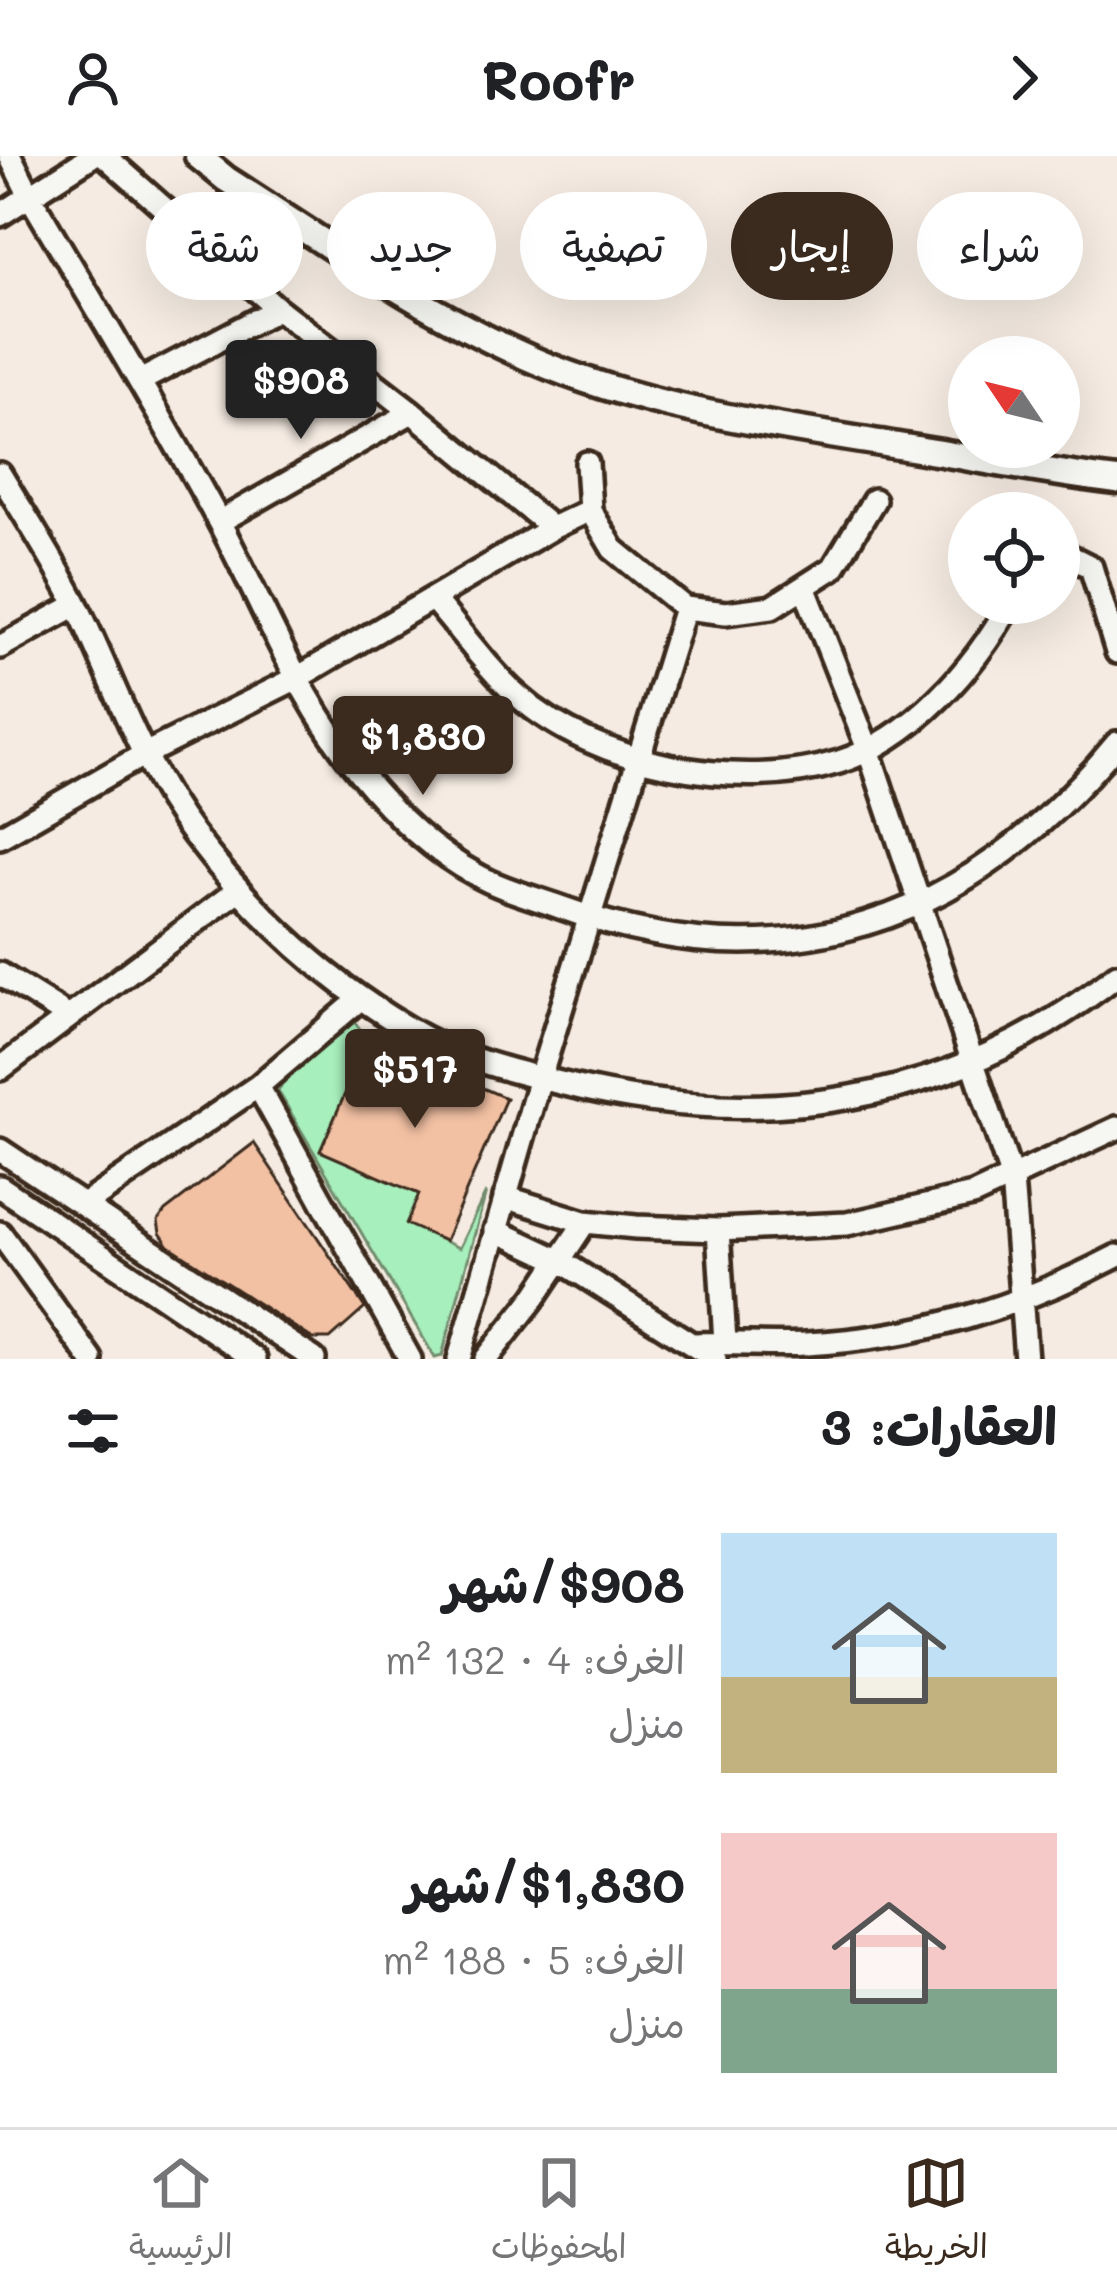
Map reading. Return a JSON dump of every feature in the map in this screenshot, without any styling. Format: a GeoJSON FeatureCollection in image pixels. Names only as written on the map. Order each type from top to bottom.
{"type":"FeatureCollection","features":[{"type":"Feature","properties":{"kind":"street"},"geometry":{"type":"LineString","coordinates":[[10,156],[219,522],[297,678],[362,776],[431,844],[476,875],[588,918],[664,938],[778,941],[871,922],[919,905],[1005,853],[1085,780],[1117,743]]}},
{"type":"Feature","properties":{"kind":"street"},"geometry":{"type":"LineString","coordinates":[[0,215],[92,156]]}},
{"type":"Feature","properties":{"kind":"street"},"geometry":{"type":"LineString","coordinates":[[105,156],[278,309],[552,528]]}},
{"type":"Feature","properties":{"kind":"street"},"geometry":{"type":"LineString","coordinates":[[198,156],[226,179],[420,300],[527,358],[580,379],[813,433],[1117,481]]}},
{"type":"Feature","properties":{"kind":"street"},"geometry":{"type":"LineString","coordinates":[[140,382],[278,309]]}},
{"type":"Feature","properties":{"kind":"street"},"geometry":{"type":"LineString","coordinates":[[219,522],[412,412]]}},
{"type":"Feature","properties":{"kind":"street"},"geometry":{"type":"LineString","coordinates":[[587,463],[590,510],[613,549],[685,608],[726,613],[772,608],[833,568],[874,500]]}},
{"type":"Feature","properties":{"kind":"street"},"geometry":{"type":"LineString","coordinates":[[0,474],[76,604],[143,755],[190,831],[238,890],[360,999],[456,1053],[602,1093],[670,1103],[783,1107],[879,1094],[1009,1046],[1117,975]]}},
{"type":"Feature","properties":{"kind":"street"},"geometry":{"type":"LineString","coordinates":[[0,837],[143,755],[297,678],[590,510]]}},
{"type":"Feature","properties":{"kind":"street"},"geometry":{"type":"LineString","coordinates":[[1080,562],[1091,567],[1117,652]]}},
{"type":"Feature","properties":{"kind":"street"},"geometry":{"type":"LineString","coordinates":[[805,589],[868,749],[1012,1179],[1026,1359]]}},
{"type":"Feature","properties":{"kind":"street"},"geometry":{"type":"LineString","coordinates":[[433,599],[518,696],[552,720],[639,759],[690,772],[776,772],[838,763],[868,749],[924,712],[980,656],[998,624]]}},
{"type":"Feature","properties":{"kind":"street"},"geometry":{"type":"LineString","coordinates":[[0,647],[76,604]]}},
{"type":"Feature","properties":{"kind":"street"},"geometry":{"type":"LineString","coordinates":[[459,1359],[685,608]]}},
{"type":"Feature","properties":{"kind":"street"},"geometry":{"type":"LineString","coordinates":[[0,1069],[238,890]]}},
{"type":"Feature","properties":{"kind":"street"},"geometry":{"type":"LineString","coordinates":[[0,974],[69,1017]]}},
{"type":"Feature","properties":{"kind":"street"},"geometry":{"type":"LineString","coordinates":[[85,1204],[258,1086],[360,999]]}},
{"type":"Feature","properties":{"kind":"street"},"geometry":{"type":"LineString","coordinates":[[258,1086],[410,1359]]}},
{"type":"Feature","properties":{"kind":"street"},"geometry":{"type":"LineString","coordinates":[[505,1198],[585,1222],[718,1230],[847,1224],[973,1195],[1117,1128]]}},
{"type":"Feature","properties":{"kind":"street"},"geometry":{"type":"LineString","coordinates":[[0,1150],[314,1359]]}},
{"type":"Feature","properties":{"kind":"street"},"geometry":{"type":"LineString","coordinates":[[0,1187],[256,1359]]}},
{"type":"Feature","properties":{"kind":"street"},"geometry":{"type":"LineString","coordinates":[[486,1359],[585,1222]]}},
{"type":"Feature","properties":{"kind":"street"},"geometry":{"type":"LineString","coordinates":[[495,1230],[559,1260],[694,1344],[720,1351],[801,1351],[903,1334],[1024,1301],[1117,1256]]}},
{"type":"Feature","properties":{"kind":"street"},"geometry":{"type":"LineString","coordinates":[[718,1230],[720,1351]]}},
{"type":"Feature","properties":{"kind":"street"},"geometry":{"type":"LineString","coordinates":[[0,1233],[91,1359]]}},
{"type":"Feature","properties":{"kind":"green space"},"geometry":{"type":"Polygon","coordinates":[[[354,1022],[369,1039],[321,1151],[419,1194],[407,1224],[459,1248],[486,1192],[442,1356],[435,1358],[278,1091],[354,1022]]]}},
{"type":"Feature","properties":{"kind":"building"},"geometry":{"type":"Polygon","coordinates":[[[369,1039],[506,1098],[445,1241],[406,1224],[419,1194],[320,1151],[369,1039]]]}},
{"type":"Feature","properties":{"kind":"building"},"geometry":{"type":"Polygon","coordinates":[[[254,1143],[365,1308],[330,1339],[313,1339],[169,1246],[160,1233],[158,1221],[165,1211],[254,1143]]]}}]}
